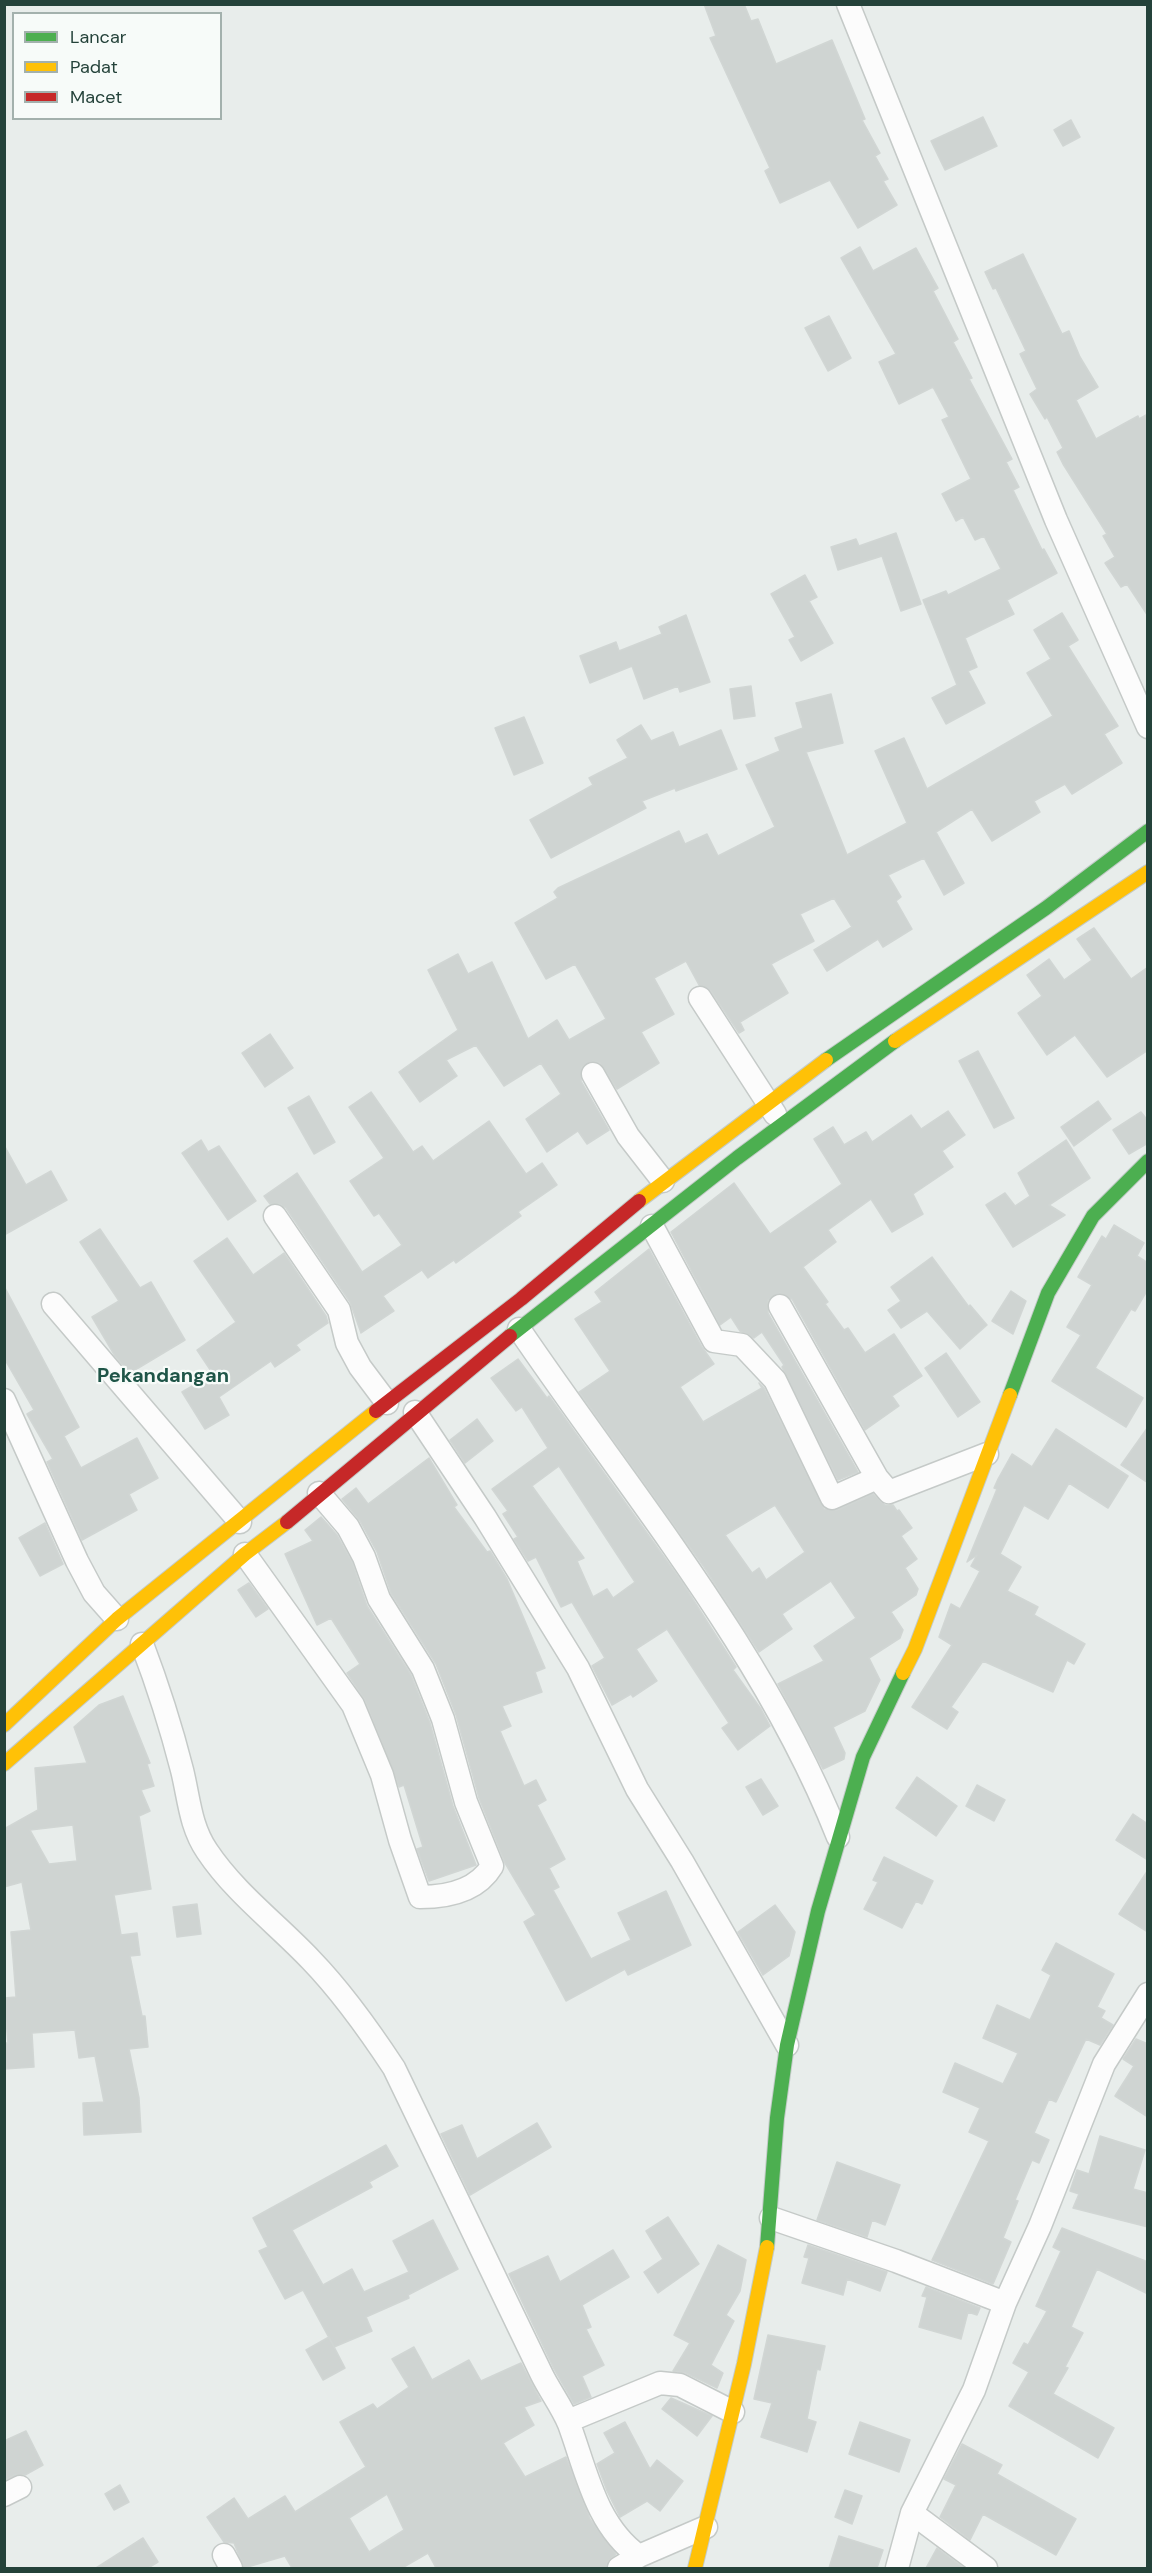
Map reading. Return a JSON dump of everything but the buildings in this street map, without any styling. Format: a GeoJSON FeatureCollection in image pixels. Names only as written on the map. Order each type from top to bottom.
{"type":"FeatureCollection","features":[{"type":"Feature","properties":{"kind":"main road"},"geometry":{"type":"LineString","coordinates":[[4,1764],[129,1632],[232,1514],[521,1299],[658,1175],[762,1095],[1038,913],[1148,831]]}},
{"type":"Feature","properties":{"kind":"main road"},"geometry":{"type":"LineString","coordinates":[[4,1725],[129,1632],[245,1554],[418,1416],[519,1329],[782,1125],[895,1041],[1148,872]]}},
{"type":"Feature","properties":{"kind":"main road"},"geometry":{"type":"LineString","coordinates":[[1038,913],[1052,934]]}},
{"type":"Feature","properties":{"kind":"main road"},"geometry":{"type":"LineString","coordinates":[[695,2568],[733,2412],[771,2218],[777,2118],[787,2045],[818,1911],[863,1757],[915,1649],[1048,1293],[1092,1216],[1148,1161]]}},
{"type":"Feature","properties":{"kind":"street"},"geometry":{"type":"LineString","coordinates":[[848,4],[1056,520],[1147,726]]}},
{"type":"Feature","properties":{"kind":"street"},"geometry":{"type":"LineString","coordinates":[[700,998],[782,1125]]}},
{"type":"Feature","properties":{"kind":"street"},"geometry":{"type":"LineString","coordinates":[[593,1074],[628,1136],[658,1175]]}},
{"type":"Feature","properties":{"kind":"street"},"geometry":{"type":"LineString","coordinates":[[275,1216],[339,1310],[347,1343],[360,1367],[384,1399]]}},
{"type":"Feature","properties":{"kind":"street"},"geometry":{"type":"LineString","coordinates":[[652,1226],[714,1341],[742,1345],[775,1380],[832,1498],[877,1478]]}},
{"type":"Feature","properties":{"kind":"street"},"geometry":{"type":"LineString","coordinates":[[53,1304],[232,1514]]}},
{"type":"Feature","properties":{"kind":"street"},"geometry":{"type":"LineString","coordinates":[[780,1306],[877,1478],[889,1492],[987,1454]]}},
{"type":"Feature","properties":{"kind":"street"},"geometry":{"type":"LineString","coordinates":[[519,1329],[680,1557],[763,1685],[820,1791],[838,1837]]}},
{"type":"Feature","properties":{"kind":"street"},"geometry":{"type":"LineString","coordinates":[[4,1401],[77,1561],[94,1593],[129,1632],[162,1696],[183,1774],[193,1827],[207,1851],[229,1879],[313,1961],[368,2029],[394,2068],[542,2375],[568,2421],[600,2506],[623,2545],[639,2556]]}},
{"type":"Feature","properties":{"kind":"street"},"geometry":{"type":"LineString","coordinates":[[418,1416],[485,1516],[578,1668],[637,1789],[682,1861],[787,2045]]}},
{"type":"Feature","properties":{"kind":"street"},"geometry":{"type":"LineString","coordinates":[[245,1554],[353,1705],[382,1775],[400,1840],[420,1897],[446,1897],[484,1880],[492,1866],[466,1802],[443,1719],[423,1670],[379,1599],[364,1557],[348,1527],[319,1493]]}},
{"type":"Feature","properties":{"kind":"street"},"geometry":{"type":"LineString","coordinates":[[897,2568],[912,2513],[974,2390],[1005,2303],[1040,2226],[1104,2064],[1148,1994]]}},
{"type":"Feature","properties":{"kind":"street"},"geometry":{"type":"LineString","coordinates":[[771,2218],[896,2261],[1005,2303]]}},
{"type":"Feature","properties":{"kind":"street"},"geometry":{"type":"LineString","coordinates":[[568,2421],[660,2384],[680,2385],[733,2412]]}},
{"type":"Feature","properties":{"kind":"street"},"geometry":{"type":"LineString","coordinates":[[912,2513],[986,2568]]}},
{"type":"Feature","properties":{"kind":"street"},"geometry":{"type":"LineString","coordinates":[[619,2568],[639,2556],[706,2527]]}},
{"type":"Feature","properties":{"kind":"traffic: fast"},"geometry":{"type":"LineString","coordinates":[[826,1060],[1046,908],[1148,831]]}},
{"type":"Feature","properties":{"kind":"traffic: fast"},"geometry":{"type":"LineString","coordinates":[[510,1336],[737,1158],[895,1041]]}},
{"type":"Feature","properties":{"kind":"traffic: fast"},"geometry":{"type":"LineString","coordinates":[[1010,1395],[1048,1293],[1093,1216],[1148,1161]]}},
{"type":"Feature","properties":{"kind":"traffic: fast"},"geometry":{"type":"LineString","coordinates":[[767,2247],[777,2118],[787,2045],[818,1911],[863,1757],[903,1673]]}},
{"type":"Feature","properties":{"kind":"traffic: slow"},"geometry":{"type":"LineString","coordinates":[[895,1041],[1148,872]]}},
{"type":"Feature","properties":{"kind":"traffic: slow"},"geometry":{"type":"LineString","coordinates":[[639,1201],[826,1060]]}},
{"type":"Feature","properties":{"kind":"traffic: slow"},"geometry":{"type":"LineString","coordinates":[[903,1673],[915,1649],[1010,1395]]}},
{"type":"Feature","properties":{"kind":"traffic: slow"},"geometry":{"type":"LineString","coordinates":[[4,1725],[117,1619],[376,1411]]}},
{"type":"Feature","properties":{"kind":"traffic: slow"},"geometry":{"type":"LineString","coordinates":[[4,1764],[245,1554],[287,1522]]}},
{"type":"Feature","properties":{"kind":"traffic: slow"},"geometry":{"type":"LineString","coordinates":[[695,2568],[744,2364],[767,2247]]}},
{"type":"Feature","properties":{"kind":"traffic: jam"},"geometry":{"type":"LineString","coordinates":[[376,1411],[521,1299],[639,1201]]}},
{"type":"Feature","properties":{"kind":"traffic: jam"},"geometry":{"type":"LineString","coordinates":[[287,1522],[510,1336]]}},
{"type":"Feature","properties":{"kind":"district","name":"Pekandangan"},"geometry":{"type":"Point","coordinates":[163,1377]}}]}
